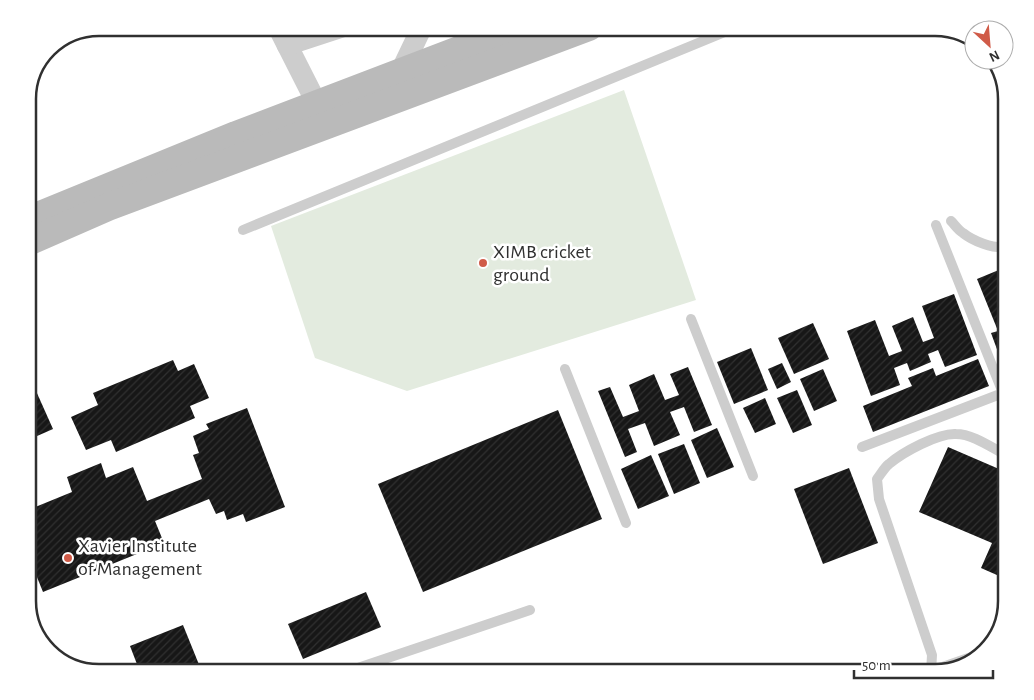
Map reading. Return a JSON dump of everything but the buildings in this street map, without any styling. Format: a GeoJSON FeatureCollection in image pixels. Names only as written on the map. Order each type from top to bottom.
{"type":"FeatureCollection","features":[{"type":"Feature","properties":{"kind":"street"},"geometry":{"type":"LineString","coordinates":[[283,36],[317,104]]}},
{"type":"Feature","properties":{"kind":"street"},"geometry":{"type":"LineString","coordinates":[[400,73],[418,36]]}},
{"type":"Feature","properties":{"kind":"street"},"geometry":{"type":"LineString","coordinates":[[36,217],[236,135],[498,36]]}},
{"type":"Feature","properties":{"kind":"street"},"geometry":{"type":"LineString","coordinates":[[36,238],[108,207],[568,36]]}},
{"type":"Feature","properties":{"kind":"lane"},"geometry":{"type":"LineString","coordinates":[[243,230],[717,36]]}},
{"type":"Feature","properties":{"kind":"lane"},"geometry":{"type":"LineString","coordinates":[[951,220],[962,232],[978,241],[998,247]]}},
{"type":"Feature","properties":{"kind":"lane"},"geometry":{"type":"LineString","coordinates":[[936,226],[998,381]]}},
{"type":"Feature","properties":{"kind":"lane"},"geometry":{"type":"LineString","coordinates":[[691,319],[753,476]]}},
{"type":"Feature","properties":{"kind":"lane"},"geometry":{"type":"LineString","coordinates":[[565,369],[626,523]]}},
{"type":"Feature","properties":{"kind":"lane"},"geometry":{"type":"LineString","coordinates":[[862,448],[998,395]]}},
{"type":"Feature","properties":{"kind":"lane"},"geometry":{"type":"LineString","coordinates":[[931,664],[932,655],[879,499],[877,479],[887,465],[903,453],[934,438],[956,434],[972,438],[998,451]]}},
{"type":"Feature","properties":{"kind":"lane"},"geometry":{"type":"LineString","coordinates":[[370,664],[530,610]]}},
{"type":"Feature","properties":{"kind":"shaded area","name":"XIMB cricket ground"},"geometry":{"type":"Polygon","coordinates":[[[624,90],[696,300],[407,391],[315,358],[271,226],[624,90]]]}},
{"type":"Feature","properties":{"kind":"place","name":"XIMB cricket ground"},"geometry":{"type":"Point","coordinates":[483,263]}},
{"type":"Feature","properties":{"kind":"place","name":"Xavier Institute of Management"},"geometry":{"type":"Point","coordinates":[68,558]}}]}
